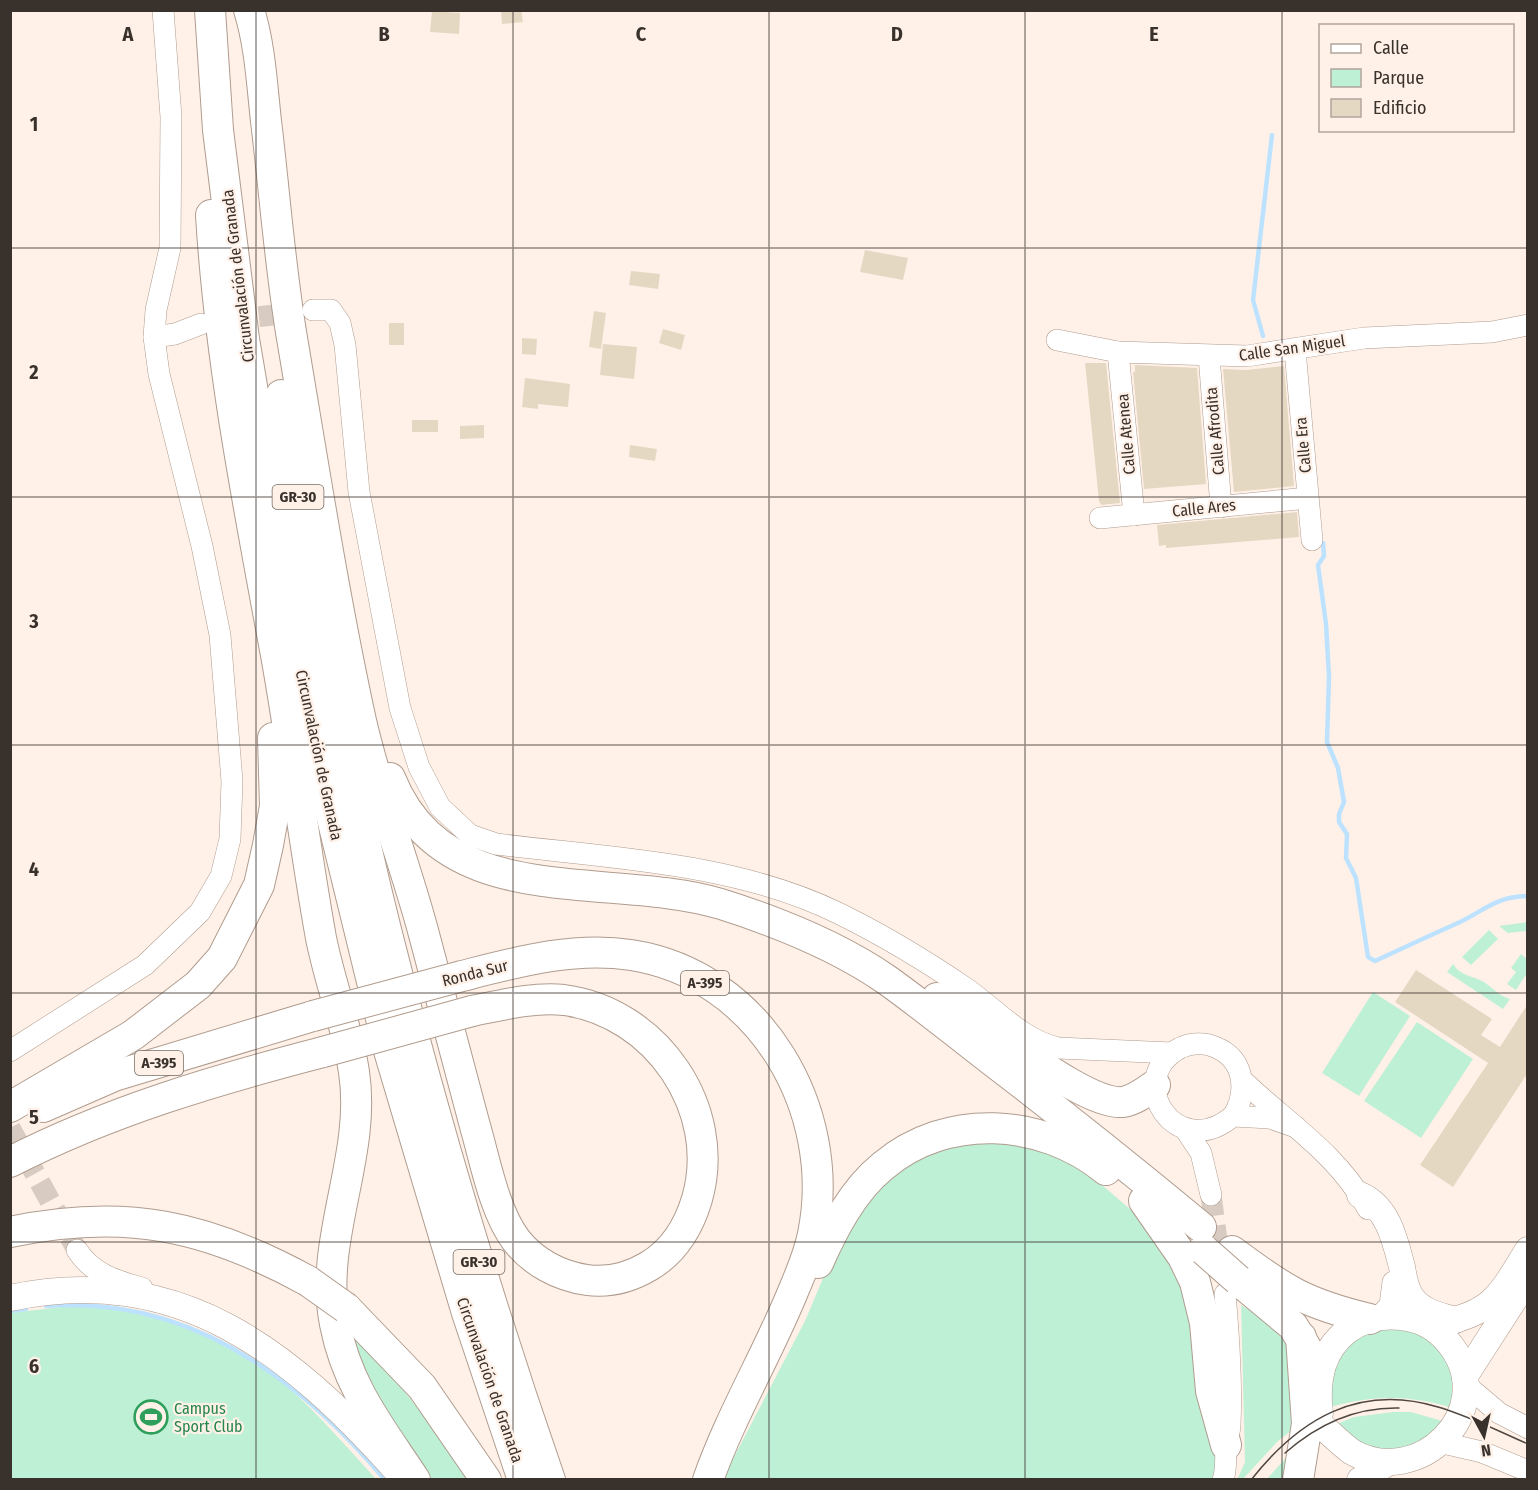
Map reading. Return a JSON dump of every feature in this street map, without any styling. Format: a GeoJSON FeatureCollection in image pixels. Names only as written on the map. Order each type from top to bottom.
{"type":"FeatureCollection","features":[{"type":"Feature","properties":{"kind":"highway","name":"Circunvalación de Granada"},"geometry":{"type":"LineString","coordinates":[[210,10],[218,130],[244,339],[273,522],[300,670],[371,985],[424,1173],[470,1324],[524,1479]]}},
{"type":"Feature","properties":{"kind":"highway","name":"Circunvalación de Granada"},"geometry":{"type":"LineString","coordinates":[[238,10],[244,109],[271,335],[324,647],[386,929],[418,1054],[456,1190],[550,1479]]}},
{"type":"Feature","properties":{"kind":"highway"},"geometry":{"type":"LineString","coordinates":[[10,1162],[86,1125],[146,1102],[245,1072],[323,1052],[472,1011],[528,1001],[559,1000],[587,1004],[610,1012],[636,1028],[674,1066],[695,1112],[701,1138],[703,1163],[701,1186],[685,1229],[658,1261],[637,1273],[617,1280],[600,1282],[574,1278],[551,1269],[530,1255],[513,1236],[490,1180],[417,910],[381,795],[349,660],[292,338],[264,107],[249,10]]}},
{"type":"Feature","properties":{"kind":"highway"},"geometry":{"type":"LineString","coordinates":[[218,130],[208,166],[216,298],[241,466],[303,812],[322,941],[354,1075],[356,1117],[331,1281],[334,1322],[345,1364],[359,1396],[415,1479]]}},
{"type":"Feature","properties":{"kind":"highway"},"geometry":{"type":"LineString","coordinates":[[10,1107],[133,1035],[198,986],[222,958],[237,930],[259,885],[275,806],[275,762],[264,654],[266,609]]}},
{"type":"Feature","properties":{"kind":"highway"},"geometry":{"type":"LineString","coordinates":[[349,660],[364,684],[382,758],[394,790],[409,815],[446,851],[500,875],[673,894],[719,904],[814,939],[885,979],[1066,1116],[1272,1307],[1301,1337],[1319,1377]]}},
{"type":"Feature","properties":{"kind":"highway","name":"Ronda Sur"},"geometry":{"type":"LineString","coordinates":[[10,1123],[69,1094],[114,1076],[313,1016],[462,976],[559,954],[597,952],[652,960],[679,969],[709,985],[742,1010],[767,1037],[796,1083],[818,1152],[819,1194],[813,1236],[775,1335]]}},
{"type":"Feature","properties":{"kind":"highway"},"geometry":{"type":"LineString","coordinates":[[885,979],[941,1000],[1088,1095],[1123,1102],[1135,1099],[1155,1081]]}},
{"type":"Feature","properties":{"kind":"highway"},"geometry":{"type":"LineString","coordinates":[[708,1479],[736,1410],[775,1335],[792,1314],[830,1234],[882,1166],[913,1145],[942,1134],[969,1128],[1005,1128],[1037,1134],[1066,1145],[1096,1162],[1220,1261],[1308,1302],[1374,1318]]}},
{"type":"Feature","properties":{"kind":"highway"},"geometry":{"type":"LineString","coordinates":[[1144,1201],[1183,1257],[1195,1282],[1206,1323],[1211,1391],[1226,1445]]}},
{"type":"Feature","properties":{"kind":"highway"},"geometry":{"type":"LineString","coordinates":[[10,1232],[80,1221],[143,1222],[196,1232],[236,1245],[308,1281],[346,1308],[422,1387],[486,1479]]}},
{"type":"Feature","properties":{"kind":"highway"},"geometry":{"type":"LineString","coordinates":[[1300,1479],[1307,1424],[1301,1337]]}},
{"type":"Feature","properties":{"kind":"main road"},"geometry":{"type":"LineString","coordinates":[[1360,1195],[1372,1200],[1382,1212],[1391,1232],[1407,1290],[1412,1299],[1428,1311],[1456,1320]]}},
{"type":"Feature","properties":{"kind":"main road"},"geometry":{"type":"LineString","coordinates":[[1300,1479],[1316,1450],[1321,1425],[1319,1377],[1322,1364],[1333,1344],[1347,1330],[1374,1318],[1419,1321],[1456,1320],[1482,1311],[1493,1301],[1527,1250]]}},
{"type":"Feature","properties":{"kind":"main road"},"geometry":{"type":"LineString","coordinates":[[1465,1380],[1527,1278]]}},
{"type":"Feature","properties":{"kind":"main road"},"geometry":{"type":"LineString","coordinates":[[10,1298],[39,1293],[97,1290],[148,1296],[180,1304],[225,1324],[271,1353],[340,1411],[405,1479]]}},
{"type":"Feature","properties":{"kind":"main road"},"geometry":{"type":"LineString","coordinates":[[1360,1479],[1386,1464],[1415,1461],[1443,1443],[1455,1430],[1462,1415],[1465,1380],[1458,1355],[1445,1338],[1419,1321]]}},
{"type":"Feature","properties":{"kind":"main road"},"geometry":{"type":"LineString","coordinates":[[1321,1425],[1353,1453],[1386,1464]]}},
{"type":"Feature","properties":{"kind":"street"},"geometry":{"type":"LineString","coordinates":[[10,1051],[145,965],[200,912],[221,876],[230,839],[232,781],[220,635],[202,546],[159,374],[154,337],[156,310],[170,248],[171,117],[163,10]]}},
{"type":"Feature","properties":{"kind":"street"},"geometry":{"type":"LineString","coordinates":[[322,310],[340,323],[345,345],[359,492],[400,708],[427,786],[440,807],[456,824],[470,835],[496,844],[675,864],[774,890],[836,912],[906,949],[965,988],[1020,1032],[1040,1044],[1058,1048],[1172,1053]]}},
{"type":"Feature","properties":{"kind":"street"},"geometry":{"type":"LineString","coordinates":[[154,337],[175,334],[201,324]]}},
{"type":"Feature","properties":{"kind":"street","name":"Calle San Miguel"},"geometry":{"type":"LineString","coordinates":[[1057,340],[1118,352],[1247,356],[1364,338],[1492,332],[1527,325]]}},
{"type":"Feature","properties":{"kind":"street","name":"Calle Era"},"geometry":{"type":"LineString","coordinates":[[1295,350],[1312,540]]}},
{"type":"Feature","properties":{"kind":"street","name":"Calle Atenea"},"geometry":{"type":"LineString","coordinates":[[1118,352],[1134,515]]}},
{"type":"Feature","properties":{"kind":"street","name":"Calle Afrodita"},"geometry":{"type":"LineString","coordinates":[[1209,356],[1221,507]]}},
{"type":"Feature","properties":{"kind":"street","name":"Calle Ares"},"geometry":{"type":"LineString","coordinates":[[1100,519],[1308,498]]}},
{"type":"Feature","properties":{"kind":"street"},"geometry":{"type":"LineString","coordinates":[[1296,1127],[1269,1118],[1227,1120],[1204,1131],[1185,1129],[1172,1122],[1162,1112],[1156,1099],[1155,1081],[1161,1064],[1172,1053],[1185,1046],[1200,1043],[1215,1046],[1233,1060],[1242,1080],[1320,1145],[1341,1168],[1360,1195],[1375,1222],[1393,1282],[1419,1321]]}},
{"type":"Feature","properties":{"kind":"street"},"geometry":{"type":"LineString","coordinates":[[1103,1049],[1122,1055],[1155,1081]]}},
{"type":"Feature","properties":{"kind":"street"},"geometry":{"type":"LineString","coordinates":[[1185,1129],[1201,1153],[1211,1195],[1214,1153],[1227,1120],[1239,1105],[1242,1080]]}},
{"type":"Feature","properties":{"kind":"street"},"geometry":{"type":"LineString","coordinates":[[77,1250],[90,1266],[103,1274],[165,1295],[180,1304]]}},
{"type":"Feature","properties":{"kind":"street"},"geometry":{"type":"LineString","coordinates":[[1220,1261],[1230,1338],[1230,1435],[1226,1445],[1225,1479]]}},
{"type":"Feature","properties":{"kind":"street"},"geometry":{"type":"LineString","coordinates":[[1374,1318],[1390,1305],[1393,1282]]}},
{"type":"Feature","properties":{"kind":"street"},"geometry":{"type":"LineString","coordinates":[[1465,1380],[1499,1413],[1527,1428]]}},
{"type":"Feature","properties":{"kind":"street"},"geometry":{"type":"LineString","coordinates":[[1225,1479],[1235,1469],[1240,1450],[1231,1393]]}},
{"type":"Feature","properties":{"kind":"street"},"geometry":{"type":"LineString","coordinates":[[1443,1443],[1482,1452],[1527,1471]]}},
{"type":"Feature","properties":{"kind":"green space"},"geometry":{"type":"Polygon","coordinates":[[[1527,922],[1527,931],[1508,933],[1499,926],[1527,922]]]}},
{"type":"Feature","properties":{"kind":"green space"},"geometry":{"type":"Polygon","coordinates":[[[1489,930],[1498,939],[1471,965],[1462,957],[1489,930]]]}},
{"type":"Feature","properties":{"kind":"green space"},"geometry":{"type":"Polygon","coordinates":[[[1521,954],[1527,959],[1527,973],[1516,990],[1507,984],[1516,972],[1511,968],[1521,954]]]}},
{"type":"Feature","properties":{"kind":"green space"},"geometry":{"type":"Polygon","coordinates":[[[1453,964],[1463,973],[1482,981],[1510,999],[1503,1009],[1447,972],[1453,964]]]}},
{"type":"Feature","properties":{"kind":"green space"},"geometry":{"type":"Polygon","coordinates":[[[1373,992],[1410,1016],[1359,1096],[1322,1073],[1373,992]]]}},
{"type":"Feature","properties":{"kind":"green space"},"geometry":{"type":"Polygon","coordinates":[[[1417,1022],[1473,1059],[1421,1138],[1364,1101],[1417,1022]]]}},
{"type":"Feature","properties":{"kind":"green space"},"geometry":{"type":"Polygon","coordinates":[[[961,1142],[1008,1142],[1045,1149],[1088,1173],[1144,1221],[1175,1258],[1218,1450],[1217,1474],[1212,1479],[722,1480],[805,1321],[845,1226],[892,1171],[961,1142]]]}},
{"type":"Feature","properties":{"kind":"green space"},"geometry":{"type":"Polygon","coordinates":[[[1241,1305],[1272,1327],[1290,1350],[1296,1374],[1300,1424],[1278,1441],[1243,1479],[1237,1480],[1245,1462],[1241,1305]]]}},
{"type":"Feature","properties":{"kind":"green space","name":"Campus Sport Club"},"geometry":{"type":"Polygon","coordinates":[[[69,1306],[99,1307],[157,1317],[186,1326],[240,1352],[265,1368],[300,1398],[376,1479],[11,1479],[11,1313],[69,1306]]]}},
{"type":"Feature","properties":{"kind":"green space"},"geometry":{"type":"Polygon","coordinates":[[[339,1323],[393,1377],[469,1479],[424,1479],[377,1416],[339,1323]]]}},
{"type":"Feature","properties":{"kind":"green space"},"geometry":{"type":"Polygon","coordinates":[[[1390,1326],[1420,1332],[1441,1349],[1453,1373],[1452,1408],[1421,1401],[1392,1398],[1362,1400],[1331,1407],[1334,1367],[1343,1350],[1361,1334],[1390,1326]]]}},
{"type":"Feature","properties":{"kind":"green space"},"geometry":{"type":"Polygon","coordinates":[[[1411,1412],[1446,1422],[1421,1443],[1392,1450],[1363,1444],[1339,1423],[1354,1417],[1411,1412]]]}},
{"type":"Feature","properties":{"kind":"green space"},"geometry":{"type":"Polygon","coordinates":[[[1292,1451],[1285,1479],[1266,1480],[1292,1451]]]}},
{"type":"Feature","properties":{"kind":"building"},"geometry":{"type":"Polygon","coordinates":[[[501,10],[521,10],[523,22],[502,24],[501,10]]]}},
{"type":"Feature","properties":{"kind":"building"},"geometry":{"type":"Polygon","coordinates":[[[432,11],[460,13],[459,34],[430,32],[432,11]]]}},
{"type":"Feature","properties":{"kind":"building"},"geometry":{"type":"Polygon","coordinates":[[[865,250],[908,258],[903,280],[860,272],[865,250]]]}},
{"type":"Feature","properties":{"kind":"building"},"geometry":{"type":"Polygon","coordinates":[[[631,271],[660,274],[658,289],[629,285],[631,271]]]}},
{"type":"Feature","properties":{"kind":"building"},"geometry":{"type":"Polygon","coordinates":[[[594,311],[606,313],[601,349],[589,347],[594,311]]]}},
{"type":"Feature","properties":{"kind":"building"},"geometry":{"type":"Polygon","coordinates":[[[389,323],[404,323],[404,345],[389,345],[389,323]]]}},
{"type":"Feature","properties":{"kind":"building"},"geometry":{"type":"Polygon","coordinates":[[[663,329],[685,335],[681,350],[659,343],[663,329]]]}},
{"type":"Feature","properties":{"kind":"building"},"geometry":{"type":"Polygon","coordinates":[[[522,338],[537,339],[536,355],[522,354],[522,338]]]}},
{"type":"Feature","properties":{"kind":"building"},"geometry":{"type":"Polygon","coordinates":[[[603,344],[637,347],[634,379],[600,375],[603,344]]]}},
{"type":"Feature","properties":{"kind":"building"},"geometry":{"type":"Polygon","coordinates":[[[1085,363],[1106,363],[1120,503],[1101,505],[1099,501],[1085,363]]]}},
{"type":"Feature","properties":{"kind":"building"},"geometry":{"type":"Polygon","coordinates":[[[1135,365],[1197,368],[1206,484],[1144,489],[1133,372],[1135,372],[1135,365]]]}},
{"type":"Feature","properties":{"kind":"building"},"geometry":{"type":"Polygon","coordinates":[[[1284,366],[1294,486],[1234,492],[1223,369],[1246,370],[1284,366]]]}},
{"type":"Feature","properties":{"kind":"building"},"geometry":{"type":"Polygon","coordinates":[[[525,378],[570,384],[568,407],[538,404],[538,409],[522,407],[525,378]]]}},
{"type":"Feature","properties":{"kind":"building"},"geometry":{"type":"Polygon","coordinates":[[[412,420],[438,420],[438,432],[412,432],[412,420]]]}},
{"type":"Feature","properties":{"kind":"building"},"geometry":{"type":"Polygon","coordinates":[[[484,425],[484,438],[460,439],[460,426],[484,425]]]}},
{"type":"Feature","properties":{"kind":"building"},"geometry":{"type":"Polygon","coordinates":[[[630,445],[657,449],[655,461],[629,457],[630,445]]]}},
{"type":"Feature","properties":{"kind":"building"},"geometry":{"type":"Polygon","coordinates":[[[1297,512],[1299,537],[1166,548],[1166,545],[1159,546],[1157,525],[1297,512]]]}},
{"type":"Feature","properties":{"kind":"building"},"geometry":{"type":"Polygon","coordinates":[[[1416,970],[1492,1019],[1481,1035],[1500,1047],[1527,1005],[1527,1074],[1453,1187],[1420,1165],[1488,1063],[1395,1002],[1416,970]]]}},
{"type":"Feature","properties":{"kind":"waterway"},"geometry":{"type":"LineString","coordinates":[[1263,336],[1253,300],[1272,135]]}},
{"type":"Feature","properties":{"kind":"waterway"},"geometry":{"type":"LineString","coordinates":[[1323,543],[1324,556],[1318,565],[1326,624],[1329,677],[1327,742],[1338,768],[1344,802],[1339,814],[1339,822],[1347,834],[1346,858],[1356,878],[1368,957],[1375,961],[1460,922],[1499,901],[1528,896]]}},
{"type":"Feature","properties":{"kind":"waterway"},"geometry":{"type":"LineString","coordinates":[[46,1306],[97,1306],[146,1314],[192,1329],[236,1350],[277,1376],[315,1407],[385,1480]]}},
{"type":"Feature","properties":{"kind":"waterway"},"geometry":{"type":"LineString","coordinates":[[10,1311],[26,1309]]}},
{"type":"Feature","properties":{"kind":"tunnel"},"geometry":{"type":"LineString","coordinates":[[228,320],[302,312]]}},
{"type":"Feature","properties":{"kind":"tunnel"},"geometry":{"type":"LineString","coordinates":[[10,1128],[77,1250]]}},
{"type":"Feature","properties":{"kind":"tunnel"},"geometry":{"type":"LineString","coordinates":[[1211,1195],[1221,1270]]}},
{"type":"Feature","properties":{"kind":"tram line"},"geometry":{"type":"LineString","coordinates":[[1251,1480],[1289,1439],[1310,1424],[1357,1403],[1382,1400],[1409,1401],[1438,1407],[1472,1419],[1528,1444]]}},
{"type":"Feature","properties":{"kind":"tram line"},"geometry":{"type":"LineString","coordinates":[[1285,1453],[1311,1434],[1338,1419],[1383,1408],[1399,1408]]}},
{"type":"Feature","properties":{"kind":"place","name":"Campus Sport Club"},"geometry":{"type":"Point","coordinates":[151,1417]}}]}
